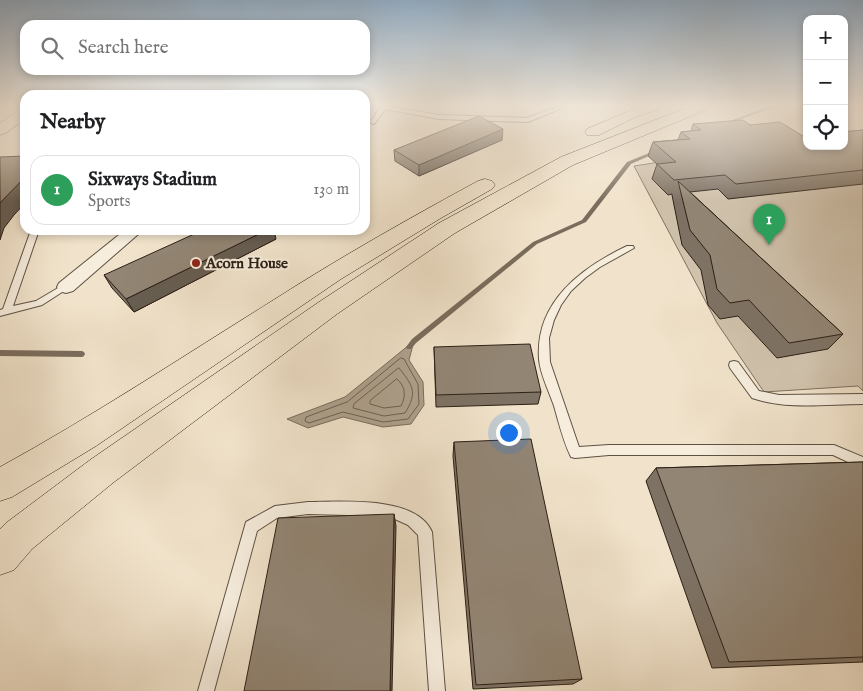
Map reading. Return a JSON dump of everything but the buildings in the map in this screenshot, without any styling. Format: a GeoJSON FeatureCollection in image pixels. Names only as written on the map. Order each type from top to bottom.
{"type":"FeatureCollection","features":[{"type":"Feature","properties":{"kind":"main road"},"geometry":{"type":"LineString","coordinates":[[0,485],[83,437],[269,315],[434,212],[579,138]]}},
{"type":"Feature","properties":{"kind":"main road"},"geometry":{"type":"LineString","coordinates":[[0,556],[19,536],[102,471],[328,308],[447,228],[566,162],[624,138]]}},
{"type":"Feature","properties":{"kind":"street"},"geometry":{"type":"LineString","coordinates":[[66,287],[129,235]]}},
{"type":"Feature","properties":{"kind":"lane"},"geometry":{"type":"LineString","coordinates":[[4,311],[33,235]]}},
{"type":"Feature","properties":{"kind":"lane"},"geometry":{"type":"LineString","coordinates":[[630,248],[607,258],[586,271],[568,289],[555,308],[547,329],[544,361],[575,453],[610,450],[834,450],[863,463]]}},
{"type":"Feature","properties":{"kind":"lane"},"geometry":{"type":"LineString","coordinates":[[4,311],[39,303],[66,287]]}},
{"type":"Feature","properties":{"kind":"lane"},"geometry":{"type":"LineString","coordinates":[[734,365],[756,395],[779,400],[863,399]]}},
{"type":"Feature","properties":{"kind":"lane"},"geometry":{"type":"LineString","coordinates":[[206,691],[251,527],[275,512],[308,508],[388,510],[413,520],[425,532],[437,691]]}},
{"type":"Feature","properties":{"kind":"shaded area"},"geometry":{"type":"Polygon","coordinates":[[[859,138],[863,138],[863,391],[858,386],[764,392],[717,323],[634,166],[803,140],[803,150],[848,150],[848,144],[859,138]]]}},
{"type":"Feature","properties":{"kind":"water"},"geometry":{"type":"Polygon","coordinates":[[[414,341],[409,360],[423,382],[424,405],[411,424],[383,427],[343,417],[308,428],[287,419],[345,397],[414,341]]]}},
{"type":"Feature","properties":{"kind":"waterway"},"geometry":{"type":"LineString","coordinates":[[409,347],[535,243],[584,221],[629,163],[656,152]]}},
{"type":"Feature","properties":{"kind":"waterway"},"geometry":{"type":"LineString","coordinates":[[0,353],[82,354]]}},
{"type":"Feature","properties":{"kind":"place","name":"Sixways Stadium"},"geometry":{"type":"Point","coordinates":[769,245]}},
{"type":"Feature","properties":{"kind":"place","name":"Acorn House"},"geometry":{"type":"Point","coordinates":[196,263]}}]}
